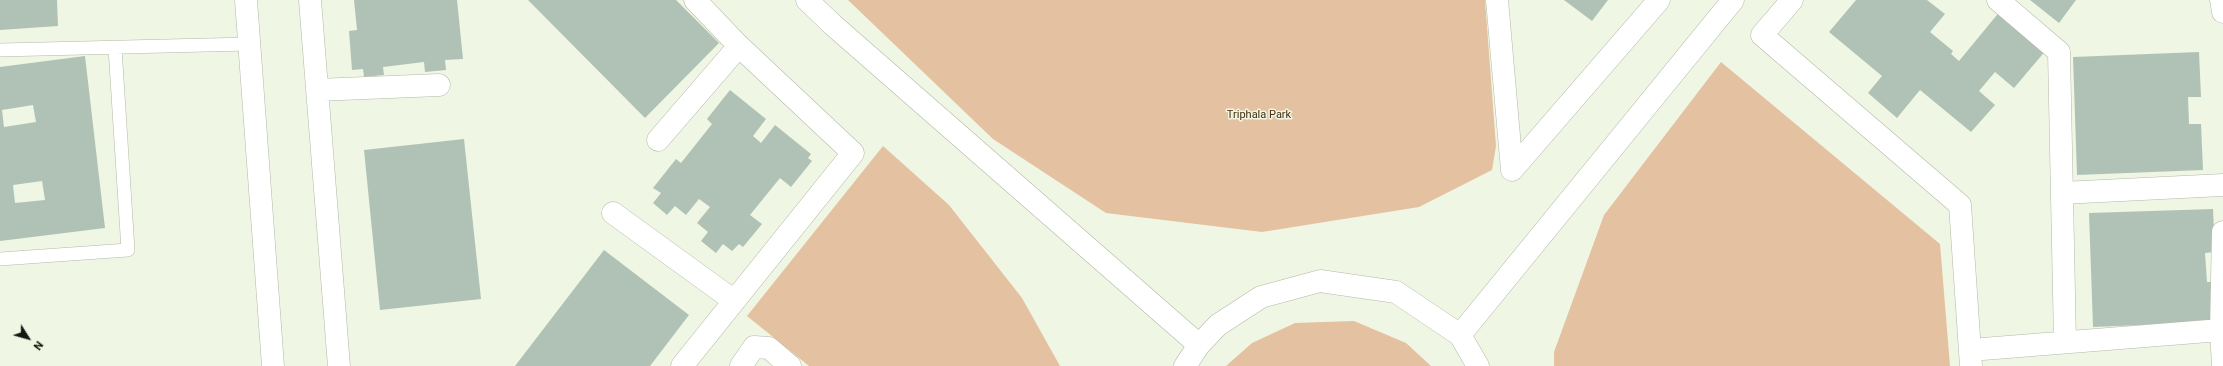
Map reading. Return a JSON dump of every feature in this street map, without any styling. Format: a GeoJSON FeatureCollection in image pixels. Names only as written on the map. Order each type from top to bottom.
{"type":"FeatureCollection","features":[{"type":"Feature","properties":{"kind":"street"},"geometry":{"type":"LineString","coordinates":[[246,0],[273,366]]}},
{"type":"Feature","properties":{"kind":"street"},"geometry":{"type":"LineString","coordinates":[[310,0],[339,366]]}},
{"type":"Feature","properties":{"kind":"street"},"geometry":{"type":"LineString","coordinates":[[682,366],[733,300],[853,153],[739,46],[695,0]]}},
{"type":"Feature","properties":{"kind":"street"},"geometry":{"type":"LineString","coordinates":[[807,0],[833,25],[1199,345]]}},
{"type":"Feature","properties":{"kind":"street"},"geometry":{"type":"LineString","coordinates":[[1497,0],[1512,170],[1660,0]]}},
{"type":"Feature","properties":{"kind":"street"},"geometry":{"type":"LineString","coordinates":[[1460,335],[1733,0]]}},
{"type":"Feature","properties":{"kind":"street"},"geometry":{"type":"LineString","coordinates":[[1792,0],[1762,35],[1960,205],[1971,358],[2065,342],[2221,330]]}},
{"type":"Feature","properties":{"kind":"street"},"geometry":{"type":"LineString","coordinates":[[1998,0],[2059,52],[2065,342]]}},
{"type":"Feature","properties":{"kind":"street"},"geometry":{"type":"LineString","coordinates":[[2220,0],[2223,12]]}},
{"type":"Feature","properties":{"kind":"street"},"geometry":{"type":"LineString","coordinates":[[658,140],[739,46]]}},
{"type":"Feature","properties":{"kind":"street"},"geometry":{"type":"LineString","coordinates":[[317,90],[439,85]]}},
{"type":"Feature","properties":{"kind":"street"},"geometry":{"type":"LineString","coordinates":[[2062,193],[2223,185]]}},
{"type":"Feature","properties":{"kind":"street"},"geometry":{"type":"LineString","coordinates":[[613,213],[733,300]]}},
{"type":"Feature","properties":{"kind":"street"},"geometry":{"type":"LineString","coordinates":[[2223,232],[2221,330],[2223,366]]}},
{"type":"Feature","properties":{"kind":"street"},"geometry":{"type":"LineString","coordinates":[[1185,366],[1199,345],[1218,325],[1261,297],[1320,281],[1396,292],[1460,335],[1478,366]]}},
{"type":"Feature","properties":{"kind":"street"},"geometry":{"type":"LineString","coordinates":[[741,366],[754,347],[769,348],[790,366]]}},
{"type":"Feature","properties":{"kind":"lane"},"geometry":{"type":"LineString","coordinates":[[0,50],[249,44]]}},
{"type":"Feature","properties":{"kind":"lane"},"geometry":{"type":"LineString","coordinates":[[0,259],[128,250],[115,48]]}},
{"type":"Feature","properties":{"kind":"green space","name":"Triphala Park"},"geometry":{"type":"Polygon","coordinates":[[[848,0],[1485,0],[1496,146],[1492,170],[1419,207],[1262,232],[1106,213],[993,139],[848,0]]]}},
{"type":"Feature","properties":{"kind":"green space"},"geometry":{"type":"Polygon","coordinates":[[[1721,62],[1940,244],[1950,366],[1554,366],[1554,352],[1604,215],[1721,62]]]}},
{"type":"Feature","properties":{"kind":"green space"},"geometry":{"type":"Polygon","coordinates":[[[883,146],[949,205],[1022,298],[1060,366],[809,366],[747,316],[883,146]]]}},
{"type":"Feature","properties":{"kind":"green space"},"geometry":{"type":"Polygon","coordinates":[[[1354,321],[1406,343],[1431,366],[1226,366],[1252,343],[1295,323],[1354,321]]]}},
{"type":"Feature","properties":{"kind":"building"},"geometry":{"type":"Polygon","coordinates":[[[0,0],[57,0],[58,26],[0,30],[0,0]]]}},
{"type":"Feature","properties":{"kind":"building"},"geometry":{"type":"Polygon","coordinates":[[[354,0],[457,0],[463,59],[445,60],[446,70],[425,72],[424,62],[383,67],[384,75],[364,77],[363,69],[352,70],[349,31],[357,30],[354,0]]]}},
{"type":"Feature","properties":{"kind":"building"},"geometry":{"type":"Polygon","coordinates":[[[528,0],[676,0],[719,43],[645,118],[528,0]]]}},
{"type":"Feature","properties":{"kind":"building"},"geometry":{"type":"Polygon","coordinates":[[[1564,0],[1608,0],[1592,21],[1564,0]]]}},
{"type":"Feature","properties":{"kind":"building"},"geometry":{"type":"Polygon","coordinates":[[[1856,0],[1927,0],[1945,14],[1930,32],[1953,51],[1951,54],[1959,61],[2001,10],[2047,49],[2014,88],[1995,72],[1979,91],[1995,105],[1971,132],[1920,90],[1897,118],[1868,93],[1882,76],[1829,32],[1856,0]]]}},
{"type":"Feature","properties":{"kind":"building"},"geometry":{"type":"Polygon","coordinates":[[[2030,0],[2076,0],[2059,23],[2030,0]]]}},
{"type":"Feature","properties":{"kind":"building"},"geometry":{"type":"Polygon","coordinates":[[[2199,52],[2201,97],[2188,97],[2189,124],[2201,124],[2203,170],[2077,175],[2073,57],[2199,52]]]}},
{"type":"Feature","properties":{"kind":"building"},"geometry":{"type":"Polygon","coordinates":[[[85,56],[105,228],[0,241],[0,67],[85,56]],[[33,105],[2,110],[4,127],[36,122],[33,105]],[[42,181],[13,185],[15,203],[45,200],[42,181]]]}},
{"type":"Feature","properties":{"kind":"building"},"geometry":{"type":"Polygon","coordinates":[[[730,90],[766,119],[753,136],[761,143],[775,125],[811,154],[808,158],[812,161],[791,187],[780,178],[750,215],[762,224],[743,247],[739,244],[732,251],[723,244],[716,253],[701,241],[708,232],[697,223],[710,207],[699,199],[686,215],[675,206],[667,215],[653,203],[661,193],[653,188],[676,159],[681,163],[712,124],[707,119],[730,90]]]}},
{"type":"Feature","properties":{"kind":"building"},"geometry":{"type":"Polygon","coordinates":[[[464,139],[481,299],[380,310],[364,150],[464,139]]]}},
{"type":"Feature","properties":{"kind":"building"},"geometry":{"type":"Polygon","coordinates":[[[2213,209],[2215,252],[2205,253],[2207,282],[2215,282],[2216,322],[2093,327],[2089,213],[2213,209]]]}},
{"type":"Feature","properties":{"kind":"building"},"geometry":{"type":"Polygon","coordinates":[[[604,250],[689,315],[650,366],[515,366],[604,250]]]}}]}
